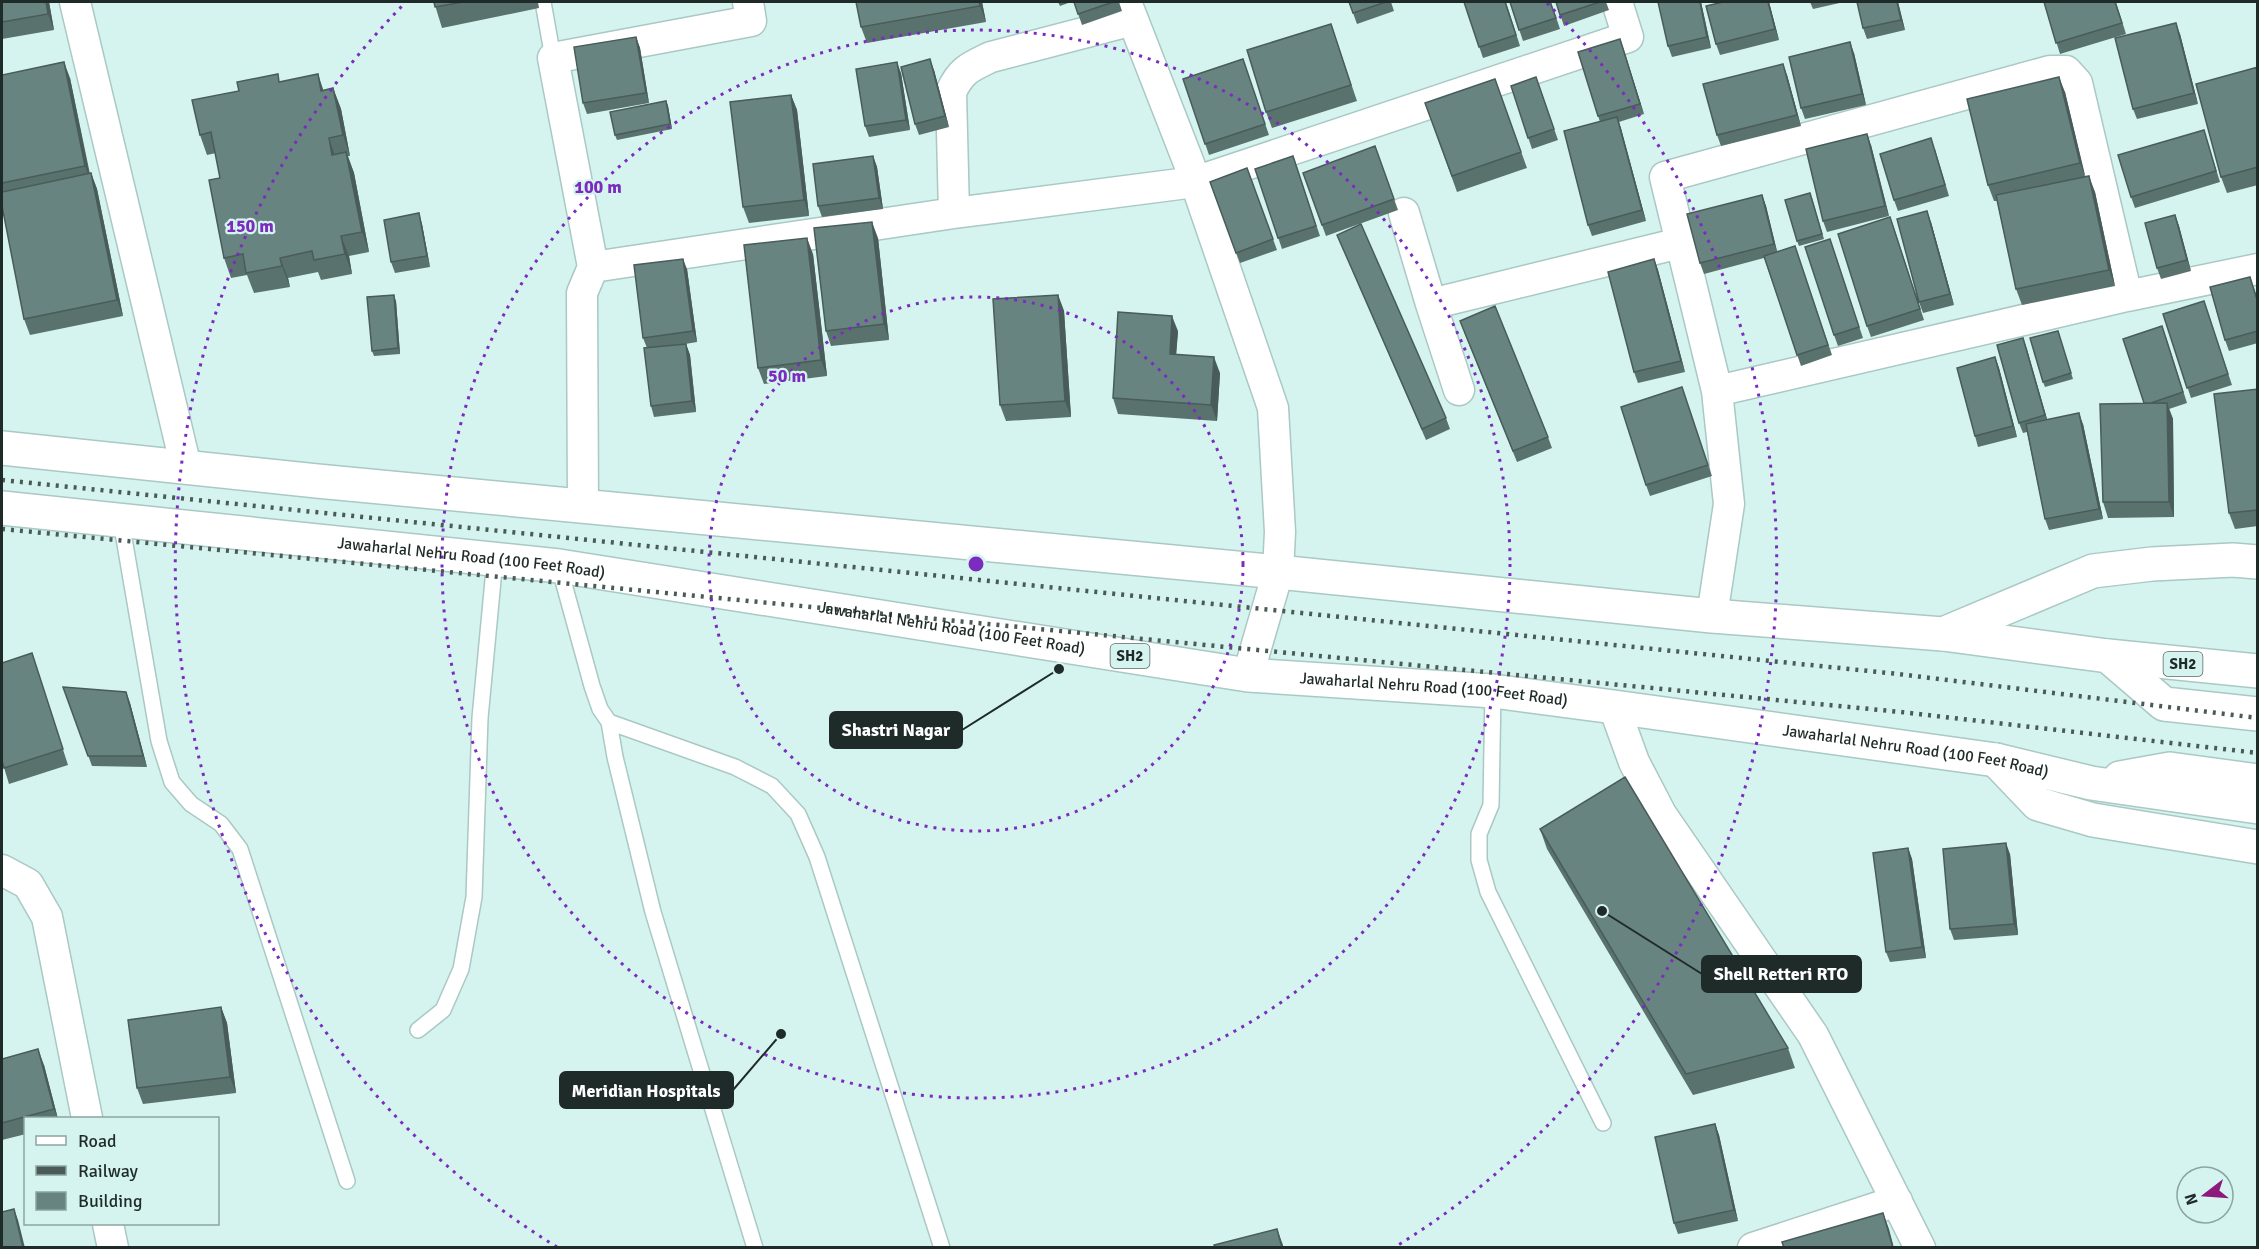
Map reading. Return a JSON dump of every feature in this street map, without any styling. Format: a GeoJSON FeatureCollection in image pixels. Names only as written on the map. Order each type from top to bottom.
{"type":"FeatureCollection","features":[{"type":"Feature","properties":{"kind":"main road","name":"SH2"},"geometry":{"type":"LineString","coordinates":[[2,448],[1712,616],[1943,634],[2108,656],[2258,671]]}},
{"type":"Feature","properties":{"kind":"main road","name":"Jawaharlal Nehru Road (100 Feet Road)"},"geometry":{"type":"LineString","coordinates":[[2,508],[559,566],[1248,675],[1492,691],[1996,760],[2091,783],[2258,807]]}},
{"type":"Feature","properties":{"kind":"main road"},"geometry":{"type":"LineString","coordinates":[[1943,634],[2093,571],[2152,564],[2232,560],[2258,562]]}},
{"type":"Feature","properties":{"kind":"main road"},"geometry":{"type":"LineString","coordinates":[[2108,656],[2164,704],[2258,714]]}},
{"type":"Feature","properties":{"kind":"main road"},"geometry":{"type":"LineString","coordinates":[[1996,760],[2038,804],[2093,820],[2258,847]]}},
{"type":"Feature","properties":{"kind":"main road"},"geometry":{"type":"LineString","coordinates":[[2091,783],[2170,769],[2258,781]]}},
{"type":"Feature","properties":{"kind":"street"},"geometry":{"type":"LineString","coordinates":[[75,2],[186,467]]}},
{"type":"Feature","properties":{"kind":"street"},"geometry":{"type":"LineString","coordinates":[[583,506],[582,293],[593,267],[554,58],[751,21],[748,2]]}},
{"type":"Feature","properties":{"kind":"street"},"geometry":{"type":"LineString","coordinates":[[593,267],[954,213],[1195,183],[1628,37],[1617,2]]}},
{"type":"Feature","properties":{"kind":"street"},"geometry":{"type":"LineString","coordinates":[[954,213],[951,92],[957,77],[968,67],[991,57],[1128,6],[1195,183],[1273,408],[1280,532],[1278,572],[1248,675]]}},
{"type":"Feature","properties":{"kind":"street"},"geometry":{"type":"LineString","coordinates":[[1712,616],[1729,504],[1717,391],[1665,177],[2050,71],[2066,72],[2077,83],[2127,296]]}},
{"type":"Feature","properties":{"kind":"street"},"geometry":{"type":"LineString","coordinates":[[1404,213],[1459,390]]}},
{"type":"Feature","properties":{"kind":"street"},"geometry":{"type":"LineString","coordinates":[[1431,304],[1680,243]]}},
{"type":"Feature","properties":{"kind":"street"},"geometry":{"type":"LineString","coordinates":[[1717,391],[2127,296],[2258,269]]}},
{"type":"Feature","properties":{"kind":"street"},"geometry":{"type":"LineString","coordinates":[[1614,707],[1634,762],[1661,814],[1813,1035],[1920,1248]]}},
{"type":"Feature","properties":{"kind":"street"},"geometry":{"type":"LineString","coordinates":[[2,870],[28,884],[47,917],[87,1117]]}},
{"type":"Feature","properties":{"kind":"street"},"geometry":{"type":"LineString","coordinates":[[1753,1248],[1897,1201]]}},
{"type":"Feature","properties":{"kind":"street"},"geometry":{"type":"LineString","coordinates":[[108,1225],[113,1248]]}},
{"type":"Feature","properties":{"kind":"lane"},"geometry":{"type":"LineString","coordinates":[[543,2],[554,58]]}},
{"type":"Feature","properties":{"kind":"lane"},"geometry":{"type":"LineString","coordinates":[[121,521],[159,741],[172,782],[191,804],[221,824],[240,849],[347,1181]]}},
{"type":"Feature","properties":{"kind":"lane"},"geometry":{"type":"LineString","coordinates":[[418,1030],[443,1010],[461,969],[474,897],[480,718],[495,560]]}},
{"type":"Feature","properties":{"kind":"lane"},"geometry":{"type":"LineString","coordinates":[[559,566],[592,686],[600,709],[609,722],[615,757],[653,912],[755,1248]]}},
{"type":"Feature","properties":{"kind":"lane"},"geometry":{"type":"LineString","coordinates":[[1492,691],[1491,805],[1479,834],[1479,860],[1488,892],[1603,1123]]}},
{"type":"Feature","properties":{"kind":"lane"},"geometry":{"type":"LineString","coordinates":[[609,722],[735,767],[772,786],[798,814],[817,857],[942,1248]]}},
{"type":"Feature","properties":{"kind":"building"},"geometry":{"type":"Polygon","coordinates":[[[2,2],[46,2],[48,14],[2,22],[2,2]]]}},
{"type":"Feature","properties":{"kind":"building"},"geometry":{"type":"Polygon","coordinates":[[[434,2],[463,2],[435,7],[434,2]]]}},
{"type":"Feature","properties":{"kind":"building"},"geometry":{"type":"Polygon","coordinates":[[[856,2],[979,2],[980,6],[861,27],[856,2]]]}},
{"type":"Feature","properties":{"kind":"building"},"geometry":{"type":"Polygon","coordinates":[[[1074,2],[1113,2],[1078,14],[1074,2]]]}},
{"type":"Feature","properties":{"kind":"building"},"geometry":{"type":"Polygon","coordinates":[[[1349,2],[1386,2],[1353,13],[1349,2]]]}},
{"type":"Feature","properties":{"kind":"building"},"geometry":{"type":"Polygon","coordinates":[[[1464,2],[1505,2],[1516,35],[1479,47],[1464,2]]]}},
{"type":"Feature","properties":{"kind":"building"},"geometry":{"type":"Polygon","coordinates":[[[1510,2],[1550,2],[1556,18],[1519,30],[1510,2]]]}},
{"type":"Feature","properties":{"kind":"building"},"geometry":{"type":"Polygon","coordinates":[[[1556,2],[1600,2],[1560,15],[1556,2]]]}},
{"type":"Feature","properties":{"kind":"building"},"geometry":{"type":"Polygon","coordinates":[[[1658,2],[1700,2],[1707,37],[1668,46],[1658,2]]]}},
{"type":"Feature","properties":{"kind":"building"},"geometry":{"type":"Polygon","coordinates":[[[1723,2],[1768,2],[1775,29],[1716,44],[1706,6],[1723,2]]]}},
{"type":"Feature","properties":{"kind":"building"},"geometry":{"type":"Polygon","coordinates":[[[1857,2],[1897,2],[1901,20],[1863,28],[1857,2]]]}},
{"type":"Feature","properties":{"kind":"building"},"geometry":{"type":"Polygon","coordinates":[[[2044,2],[2115,2],[2122,23],[2056,43],[2044,2]]]}},
{"type":"Feature","properties":{"kind":"building"},"geometry":{"type":"Polygon","coordinates":[[[2176,23],[2194,93],[2133,109],[2115,38],[2176,23]]]}},
{"type":"Feature","properties":{"kind":"building"},"geometry":{"type":"Polygon","coordinates":[[[1331,24],[1351,85],[1266,112],[1247,50],[1331,24]]]}},
{"type":"Feature","properties":{"kind":"building"},"geometry":{"type":"Polygon","coordinates":[[[636,37],[646,93],[583,103],[574,47],[636,37]]]}},
{"type":"Feature","properties":{"kind":"building"},"geometry":{"type":"Polygon","coordinates":[[[1620,39],[1640,104],[1598,116],[1578,52],[1620,39]]]}},
{"type":"Feature","properties":{"kind":"building"},"geometry":{"type":"Polygon","coordinates":[[[1850,42],[1862,94],[1801,108],[1789,57],[1850,42]]]}},
{"type":"Feature","properties":{"kind":"building"},"geometry":{"type":"Polygon","coordinates":[[[930,59],[945,116],[915,124],[901,67],[930,59]]]}},
{"type":"Feature","properties":{"kind":"building"},"geometry":{"type":"Polygon","coordinates":[[[1243,59],[1265,124],[1205,144],[1183,79],[1243,59]]]}},
{"type":"Feature","properties":{"kind":"building"},"geometry":{"type":"Polygon","coordinates":[[[64,62],[85,166],[2,183],[2,75],[64,62]]]}},
{"type":"Feature","properties":{"kind":"building"},"geometry":{"type":"Polygon","coordinates":[[[897,62],[906,120],[865,126],[856,69],[897,62]]]}},
{"type":"Feature","properties":{"kind":"building"},"geometry":{"type":"Polygon","coordinates":[[[1783,64],[1797,115],[1717,135],[1703,84],[1783,64]]]}},
{"type":"Feature","properties":{"kind":"building"},"geometry":{"type":"Polygon","coordinates":[[[2258,67],[2258,167],[2221,177],[2196,84],[2258,67]]]}},
{"type":"Feature","properties":{"kind":"building"},"geometry":{"type":"Polygon","coordinates":[[[278,74],[279,82],[318,74],[321,91],[333,88],[343,135],[329,138],[332,155],[346,152],[362,232],[341,236],[345,254],[314,260],[312,251],[280,258],[282,266],[246,273],[243,254],[224,258],[209,180],[220,178],[211,132],[200,135],[192,100],[239,91],[237,82],[278,74]]]}},
{"type":"Feature","properties":{"kind":"building"},"geometry":{"type":"Polygon","coordinates":[[[1536,77],[1554,129],[1528,138],[1511,86],[1536,77]]]}},
{"type":"Feature","properties":{"kind":"building"},"geometry":{"type":"Polygon","coordinates":[[[2059,77],[2080,163],[1988,185],[1967,99],[2059,77]]]}},
{"type":"Feature","properties":{"kind":"building"},"geometry":{"type":"Polygon","coordinates":[[[1495,79],[1521,152],[1452,176],[1425,103],[1495,79]]]}},
{"type":"Feature","properties":{"kind":"building"},"geometry":{"type":"Polygon","coordinates":[[[791,95],[804,200],[743,207],[730,102],[791,95]]]}},
{"type":"Feature","properties":{"kind":"building"},"geometry":{"type":"Polygon","coordinates":[[[666,101],[670,124],[615,135],[610,112],[666,101]]]}},
{"type":"Feature","properties":{"kind":"building"},"geometry":{"type":"Polygon","coordinates":[[[1617,117],[1642,210],[1588,225],[1564,131],[1617,117]]]}},
{"type":"Feature","properties":{"kind":"building"},"geometry":{"type":"Polygon","coordinates":[[[2204,130],[2216,171],[2131,197],[2118,155],[2204,130]]]}},
{"type":"Feature","properties":{"kind":"building"},"geometry":{"type":"Polygon","coordinates":[[[1867,134],[1885,206],[1823,221],[1806,149],[1867,134]]]}},
{"type":"Feature","properties":{"kind":"building"},"geometry":{"type":"Polygon","coordinates":[[[1931,138],[1945,185],[1894,200],[1880,154],[1931,138]]]}},
{"type":"Feature","properties":{"kind":"building"},"geometry":{"type":"Polygon","coordinates":[[[1375,146],[1394,199],[1322,225],[1303,173],[1375,146]]]}},
{"type":"Feature","properties":{"kind":"building"},"geometry":{"type":"Polygon","coordinates":[[[873,156],[879,198],[818,206],[813,164],[873,156]]]}},
{"type":"Feature","properties":{"kind":"building"},"geometry":{"type":"Polygon","coordinates":[[[1293,156],[1316,226],[1278,238],[1255,169],[1293,156]]]}},
{"type":"Feature","properties":{"kind":"building"},"geometry":{"type":"Polygon","coordinates":[[[1247,168],[1273,239],[1236,253],[1210,182],[1247,168]]]}},
{"type":"Feature","properties":{"kind":"building"},"geometry":{"type":"Polygon","coordinates":[[[91,173],[117,300],[24,319],[2,206],[2,192],[91,173]]]}},
{"type":"Feature","properties":{"kind":"building"},"geometry":{"type":"Polygon","coordinates":[[[2089,176],[2109,270],[2016,289],[1996,195],[2089,176]]]}},
{"type":"Feature","properties":{"kind":"building"},"geometry":{"type":"Polygon","coordinates":[[[1810,193],[1822,234],[1797,241],[1785,200],[1810,193]]]}},
{"type":"Feature","properties":{"kind":"building"},"geometry":{"type":"Polygon","coordinates":[[[1762,195],[1774,244],[1700,263],[1687,214],[1762,195]]]}},
{"type":"Feature","properties":{"kind":"building"},"geometry":{"type":"Polygon","coordinates":[[[1927,211],[1950,294],[1919,302],[1897,219],[1927,211]]]}},
{"type":"Feature","properties":{"kind":"building"},"geometry":{"type":"Polygon","coordinates":[[[419,213],[427,256],[391,262],[384,220],[419,213]]]}},
{"type":"Feature","properties":{"kind":"building"},"geometry":{"type":"Polygon","coordinates":[[[2175,215],[2187,260],[2157,268],[2145,223],[2175,215]]]}},
{"type":"Feature","properties":{"kind":"building"},"geometry":{"type":"Polygon","coordinates":[[[1890,217],[1920,309],[1867,326],[1838,234],[1890,217]]]}},
{"type":"Feature","properties":{"kind":"building"},"geometry":{"type":"Polygon","coordinates":[[[872,222],[884,324],[826,331],[814,228],[872,222]]]}},
{"type":"Feature","properties":{"kind":"building"},"geometry":{"type":"Polygon","coordinates":[[[1361,224],[1446,418],[1422,429],[1337,235],[1361,224]]]}},
{"type":"Feature","properties":{"kind":"building"},"geometry":{"type":"Polygon","coordinates":[[[807,238],[821,360],[758,368],[744,245],[807,238]]]}},
{"type":"Feature","properties":{"kind":"building"},"geometry":{"type":"Polygon","coordinates":[[[1830,239],[1859,327],[1834,335],[1805,247],[1830,239]]]}},
{"type":"Feature","properties":{"kind":"building"},"geometry":{"type":"Polygon","coordinates":[[[1795,246],[1828,345],[1797,355],[1764,256],[1795,246]]]}},
{"type":"Feature","properties":{"kind":"building"},"geometry":{"type":"Polygon","coordinates":[[[683,259],[693,331],[643,338],[634,265],[683,259]]]}},
{"type":"Feature","properties":{"kind":"building"},"geometry":{"type":"Polygon","coordinates":[[[1654,259],[1681,361],[1634,372],[1608,272],[1654,259]]]}},
{"type":"Feature","properties":{"kind":"building"},"geometry":{"type":"Polygon","coordinates":[[[2250,277],[2258,303],[2258,331],[2225,340],[2210,287],[2250,277]]]}},
{"type":"Feature","properties":{"kind":"building"},"geometry":{"type":"Polygon","coordinates":[[[394,295],[398,348],[372,351],[367,297],[394,295]]]}},
{"type":"Feature","properties":{"kind":"building"},"geometry":{"type":"Polygon","coordinates":[[[1058,295],[1065,401],[1000,405],[993,299],[1058,295]]]}},
{"type":"Feature","properties":{"kind":"building"},"geometry":{"type":"Polygon","coordinates":[[[2204,301],[2228,374],[2187,388],[2163,314],[2204,301]]]}},
{"type":"Feature","properties":{"kind":"building"},"geometry":{"type":"Polygon","coordinates":[[[1495,306],[1548,437],[1513,451],[1460,321],[1495,306]]]}},
{"type":"Feature","properties":{"kind":"building"},"geometry":{"type":"Polygon","coordinates":[[[1118,312],[1172,316],[1170,354],[1214,357],[1211,405],[1113,398],[1118,312]]]}},
{"type":"Feature","properties":{"kind":"building"},"geometry":{"type":"Polygon","coordinates":[[[2162,326],[2183,392],[2151,403],[2144,403],[2123,339],[2162,326]]]}},
{"type":"Feature","properties":{"kind":"building"},"geometry":{"type":"Polygon","coordinates":[[[2058,331],[2071,373],[2043,382],[2030,338],[2058,331]]]}},
{"type":"Feature","properties":{"kind":"building"},"geometry":{"type":"Polygon","coordinates":[[[2023,338],[2045,415],[2019,423],[1997,345],[2023,338]]]}},
{"type":"Feature","properties":{"kind":"building"},"geometry":{"type":"Polygon","coordinates":[[[686,344],[692,401],[651,406],[644,348],[686,344]]]}},
{"type":"Feature","properties":{"kind":"building"},"geometry":{"type":"Polygon","coordinates":[[[1995,357],[2013,426],[1975,436],[1957,368],[1995,357]]]}},
{"type":"Feature","properties":{"kind":"building"},"geometry":{"type":"Polygon","coordinates":[[[1682,387],[1708,465],[1646,485],[1621,407],[1682,387]]]}},
{"type":"Feature","properties":{"kind":"building"},"geometry":{"type":"Polygon","coordinates":[[[2258,389],[2258,510],[2229,513],[2214,394],[2258,389]]]}},
{"type":"Feature","properties":{"kind":"building"},"geometry":{"type":"Polygon","coordinates":[[[2167,403],[2169,502],[2103,502],[2100,404],[2167,403]]]}},
{"type":"Feature","properties":{"kind":"building"},"geometry":{"type":"Polygon","coordinates":[[[2079,413],[2099,509],[2045,519],[2026,424],[2079,413]]]}},
{"type":"Feature","properties":{"kind":"building"},"geometry":{"type":"Polygon","coordinates":[[[32,653],[63,749],[4,768],[2,761],[2,663],[32,653]]]}},
{"type":"Feature","properties":{"kind":"building"},"geometry":{"type":"Polygon","coordinates":[[[63,687],[126,692],[143,756],[88,756],[63,687]]]}},
{"type":"Feature","properties":{"kind":"building"},"geometry":{"type":"Polygon","coordinates":[[[1625,777],[1788,1048],[1686,1074],[1540,829],[1625,777]]]}},
{"type":"Feature","properties":{"kind":"building"},"geometry":{"type":"Polygon","coordinates":[[[2006,843],[2014,924],[1950,929],[1943,849],[2006,843]]]}},
{"type":"Feature","properties":{"kind":"building"},"geometry":{"type":"Polygon","coordinates":[[[1908,848],[1922,947],[1886,952],[1873,853],[1908,848]]]}},
{"type":"Feature","properties":{"kind":"building"},"geometry":{"type":"Polygon","coordinates":[[[221,1007],[230,1077],[137,1088],[128,1020],[221,1007]]]}},
{"type":"Feature","properties":{"kind":"building"},"geometry":{"type":"Polygon","coordinates":[[[38,1049],[54,1109],[2,1123],[2,1059],[38,1049]]]}},
{"type":"Feature","properties":{"kind":"building"},"geometry":{"type":"Polygon","coordinates":[[[1715,1124],[1734,1210],[1674,1223],[1655,1137],[1715,1124]]]}},
{"type":"Feature","properties":{"kind":"building"},"geometry":{"type":"Polygon","coordinates":[[[14,1209],[23,1248],[2,1248],[2,1212],[14,1209]]]}},
{"type":"Feature","properties":{"kind":"building"},"geometry":{"type":"Polygon","coordinates":[[[1883,1213],[1893,1248],[1784,1248],[1782,1242],[1883,1213]]]}},
{"type":"Feature","properties":{"kind":"building"},"geometry":{"type":"Polygon","coordinates":[[[1277,1229],[1282,1248],[1215,1248],[1214,1245],[1277,1229]]]}},
{"type":"Feature","properties":{"kind":"railway"},"geometry":{"type":"LineString","coordinates":[[2,480],[1898,674],[2258,718]]}},
{"type":"Feature","properties":{"kind":"railway"},"geometry":{"type":"LineString","coordinates":[[2,529],[1901,712],[2258,753]]}},
{"type":"Feature","properties":{"kind":"place","name":"Shastri Nagar"},"geometry":{"type":"Point","coordinates":[1059,669]}},
{"type":"Feature","properties":{"kind":"place","name":"Shell Retteri RTO"},"geometry":{"type":"Point","coordinates":[1602,911]}},
{"type":"Feature","properties":{"kind":"place","name":"Meridian Hospitals"},"geometry":{"type":"Point","coordinates":[781,1034]}}]}
